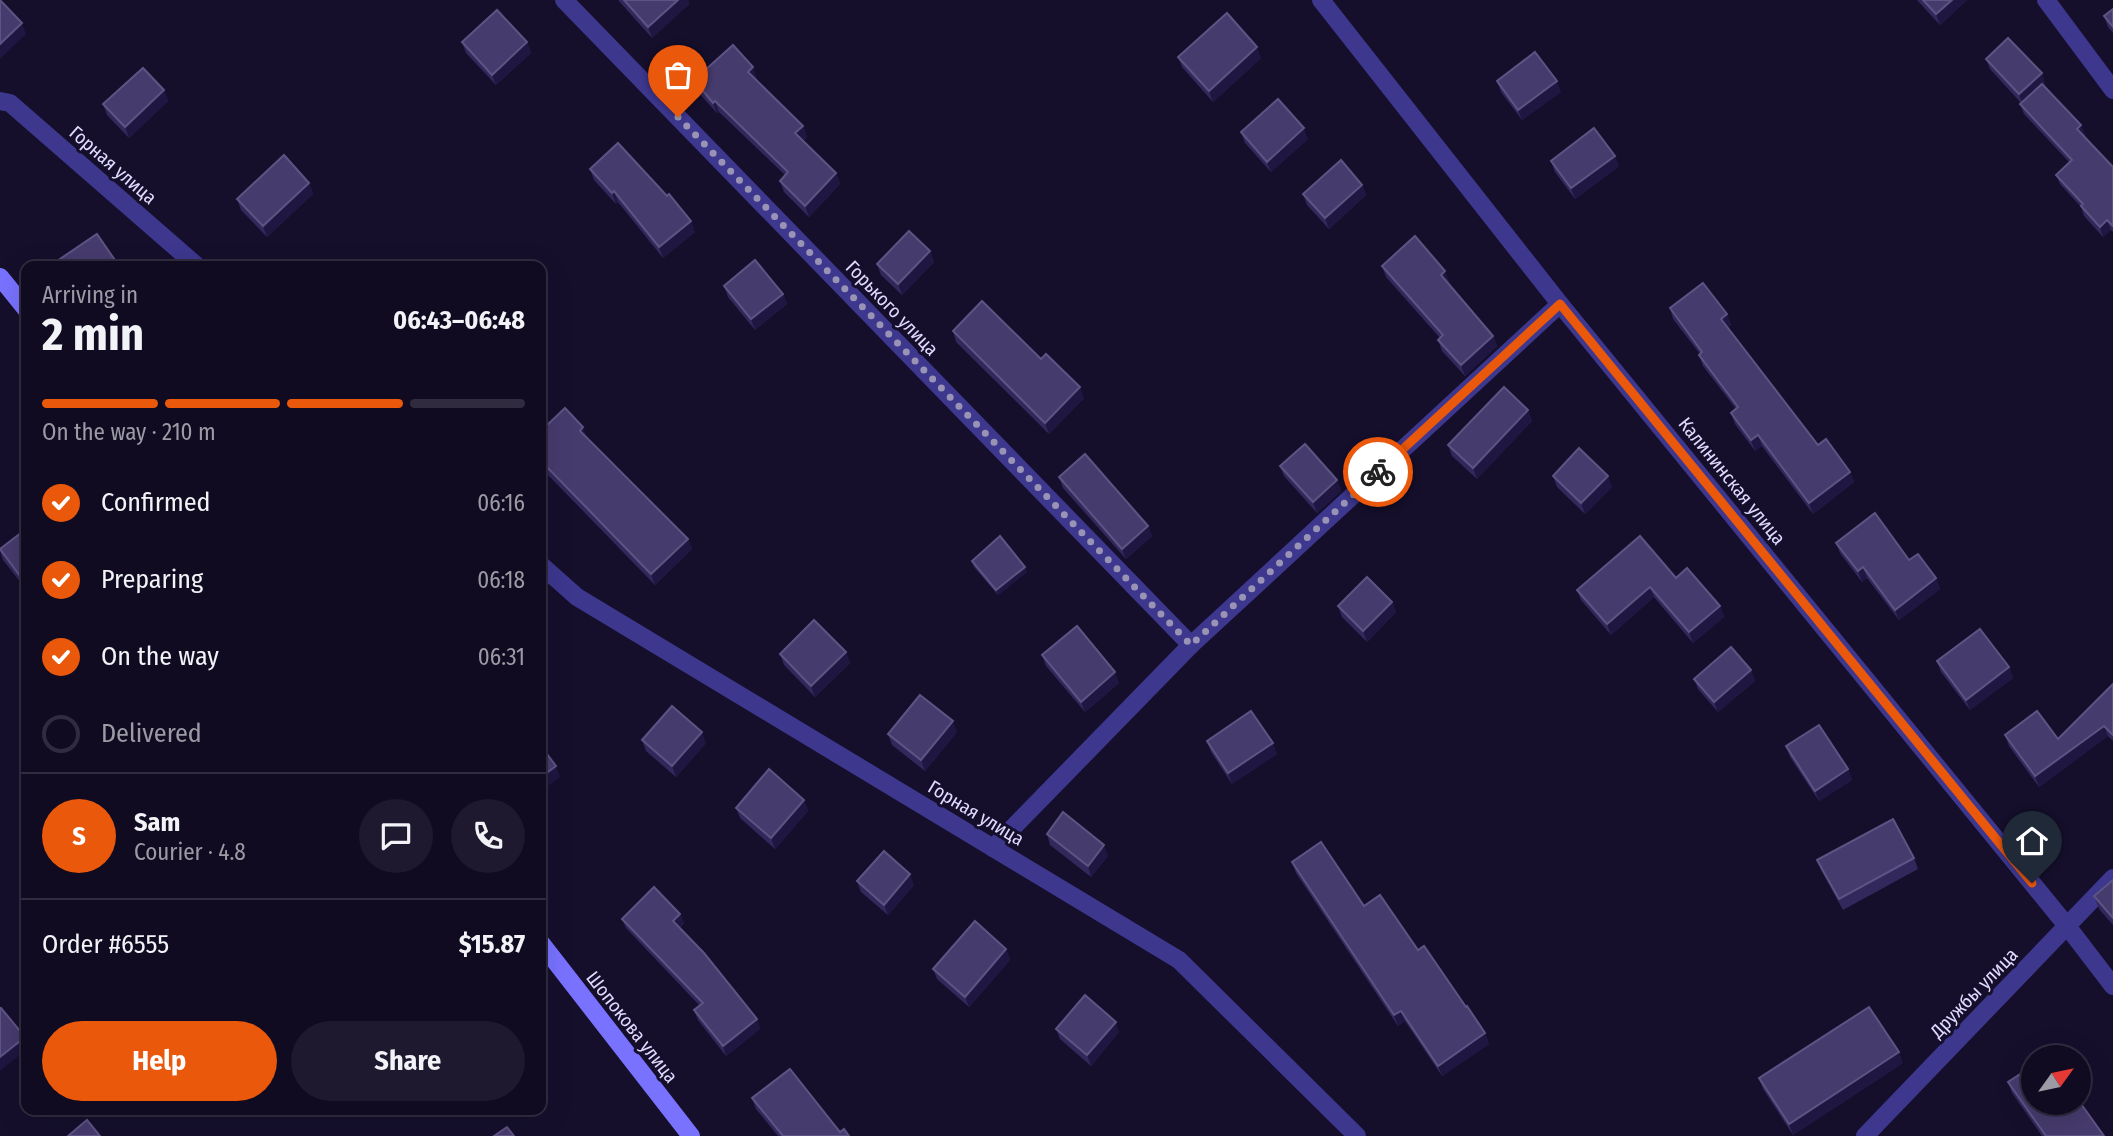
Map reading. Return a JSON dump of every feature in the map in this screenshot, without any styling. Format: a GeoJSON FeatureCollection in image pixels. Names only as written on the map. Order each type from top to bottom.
{"type":"FeatureCollection","features":[{"type":"Feature","properties":{"kind":"street","name":"Горького улица"},"geometry":{"type":"LineString","coordinates":[[564,0],[1191,645]]}},
{"type":"Feature","properties":{"kind":"street","name":"Калининская улица"},"geometry":{"type":"LineString","coordinates":[[1321,0],[1560,304],[2113,986]]}},
{"type":"Feature","properties":{"kind":"street"},"geometry":{"type":"LineString","coordinates":[[2046,0],[2113,90]]}},
{"type":"Feature","properties":{"kind":"street","name":"Горная улица"},"geometry":{"type":"LineString","coordinates":[[0,101],[10,103],[191,261]]}},
{"type":"Feature","properties":{"kind":"street"},"geometry":{"type":"LineString","coordinates":[[0,277],[21,303]]}},
{"type":"Feature","properties":{"kind":"street"},"geometry":{"type":"LineString","coordinates":[[993,848],[1191,645],[1560,304]]}},
{"type":"Feature","properties":{"kind":"street","name":"Горная улица"},"geometry":{"type":"LineString","coordinates":[[546,569],[577,597],[1179,960],[1357,1136]]}},
{"type":"Feature","properties":{"kind":"street","name":"Дружбы улица"},"geometry":{"type":"LineString","coordinates":[[1865,1136],[2113,878]]}},
{"type":"Feature","properties":{"kind":"street","name":"Шопокова улица"},"geometry":{"type":"LineString","coordinates":[[546,949],[691,1136]]}},
{"type":"Feature","properties":{"kind":"building"},"geometry":{"type":"Polygon","coordinates":[[[0,0],[22,23],[0,44],[0,0]]]}},
{"type":"Feature","properties":{"kind":"building"},"geometry":{"type":"Polygon","coordinates":[[[624,0],[678,0],[648,27],[624,0]]]}},
{"type":"Feature","properties":{"kind":"building"},"geometry":{"type":"Polygon","coordinates":[[[1923,0],[1952,0],[1936,14],[1923,0]]]}},
{"type":"Feature","properties":{"kind":"building"},"geometry":{"type":"Polygon","coordinates":[[[2113,9],[2113,27],[2104,16],[2113,9]]]}},
{"type":"Feature","properties":{"kind":"building"},"geometry":{"type":"Polygon","coordinates":[[[497,10],[527,42],[492,75],[462,42],[497,10]]]}},
{"type":"Feature","properties":{"kind":"building"},"geometry":{"type":"Polygon","coordinates":[[[1227,13],[1257,47],[1209,91],[1178,57],[1227,13]]]}},
{"type":"Feature","properties":{"kind":"building"},"geometry":{"type":"Polygon","coordinates":[[[2008,38],[2042,73],[2019,94],[1986,59],[2008,38]]]}},
{"type":"Feature","properties":{"kind":"building"},"geometry":{"type":"Polygon","coordinates":[[[733,45],[753,67],[748,72],[803,126],[795,133],[836,173],[805,206],[780,181],[788,172],[715,101],[713,103],[694,80],[733,45]]]}},
{"type":"Feature","properties":{"kind":"building"},"geometry":{"type":"Polygon","coordinates":[[[1535,52],[1557,81],[1518,110],[1497,81],[1535,52]]]}},
{"type":"Feature","properties":{"kind":"building"},"geometry":{"type":"Polygon","coordinates":[[[143,68],[164,90],[125,127],[103,104],[143,68]]]}},
{"type":"Feature","properties":{"kind":"building"},"geometry":{"type":"Polygon","coordinates":[[[2042,84],[2081,125],[2077,129],[2113,167],[2113,226],[2107,220],[2100,227],[2056,175],[2072,160],[2020,104],[2042,84]]]}},
{"type":"Feature","properties":{"kind":"building"},"geometry":{"type":"Polygon","coordinates":[[[1278,99],[1304,128],[1267,162],[1241,132],[1278,99]]]}},
{"type":"Feature","properties":{"kind":"building"},"geometry":{"type":"Polygon","coordinates":[[[1594,128],[1615,156],[1571,188],[1551,161],[1594,128]]]}},
{"type":"Feature","properties":{"kind":"building"},"geometry":{"type":"Polygon","coordinates":[[[618,143],[667,196],[669,194],[691,221],[659,247],[614,191],[612,193],[590,169],[618,143]]]}},
{"type":"Feature","properties":{"kind":"building"},"geometry":{"type":"Polygon","coordinates":[[[284,155],[309,183],[263,226],[237,199],[284,155]]]}},
{"type":"Feature","properties":{"kind":"building"},"geometry":{"type":"Polygon","coordinates":[[[1341,160],[1362,185],[1325,218],[1303,194],[1341,160]]]}},
{"type":"Feature","properties":{"kind":"building"},"geometry":{"type":"Polygon","coordinates":[[[909,231],[930,251],[898,284],[877,264],[909,231]]]}},
{"type":"Feature","properties":{"kind":"building"},"geometry":{"type":"Polygon","coordinates":[[[97,234],[116,261],[57,261],[97,234]]]}},
{"type":"Feature","properties":{"kind":"building"},"geometry":{"type":"Polygon","coordinates":[[[1415,236],[1445,271],[1441,275],[1493,336],[1461,365],[1438,340],[1443,335],[1382,266],[1415,236]]]}},
{"type":"Feature","properties":{"kind":"building"},"geometry":{"type":"Polygon","coordinates":[[[755,260],[783,294],[751,319],[724,286],[755,260]]]}},
{"type":"Feature","properties":{"kind":"building"},"geometry":{"type":"Polygon","coordinates":[[[1703,283],[1727,314],[1721,319],[1818,445],[1826,439],[1850,472],[1809,503],[1758,435],[1751,440],[1731,413],[1738,407],[1699,355],[1702,352],[1670,308],[1703,283]]]}},
{"type":"Feature","properties":{"kind":"building"},"geometry":{"type":"Polygon","coordinates":[[[982,301],[1041,359],[1046,354],[1080,387],[1045,423],[953,331],[982,301]]]}},
{"type":"Feature","properties":{"kind":"building"},"geometry":{"type":"Polygon","coordinates":[[[1504,387],[1528,410],[1473,468],[1448,445],[1504,387]]]}},
{"type":"Feature","properties":{"kind":"building"},"geometry":{"type":"Polygon","coordinates":[[[565,408],[583,427],[580,431],[688,539],[651,574],[546,466],[546,426],[565,408]]]}},
{"type":"Feature","properties":{"kind":"building"},"geometry":{"type":"Polygon","coordinates":[[[1305,444],[1337,480],[1313,502],[1280,466],[1305,444]]]}},
{"type":"Feature","properties":{"kind":"building"},"geometry":{"type":"Polygon","coordinates":[[[1579,448],[1608,476],[1581,503],[1553,476],[1579,448]]]}},
{"type":"Feature","properties":{"kind":"building"},"geometry":{"type":"Polygon","coordinates":[[[1085,454],[1148,526],[1122,549],[1059,477],[1085,454]]]}},
{"type":"Feature","properties":{"kind":"building"},"geometry":{"type":"Polygon","coordinates":[[[1875,513],[1909,560],[1918,554],[1936,578],[1895,610],[1863,567],[1858,571],[1836,543],[1875,513]]]}},
{"type":"Feature","properties":{"kind":"building"},"geometry":{"type":"Polygon","coordinates":[[[21,533],[20,576],[0,549],[21,533]]]}},
{"type":"Feature","properties":{"kind":"building"},"geometry":{"type":"Polygon","coordinates":[[[1000,536],[1025,567],[996,590],[972,561],[1000,536]]]}},
{"type":"Feature","properties":{"kind":"building"},"geometry":{"type":"Polygon","coordinates":[[[1640,536],[1676,578],[1687,568],[1720,606],[1689,632],[1650,587],[1607,624],[1577,590],[1640,536]]]}},
{"type":"Feature","properties":{"kind":"building"},"geometry":{"type":"Polygon","coordinates":[[[1367,577],[1392,602],[1363,631],[1338,606],[1367,577]]]}},
{"type":"Feature","properties":{"kind":"building"},"geometry":{"type":"Polygon","coordinates":[[[814,620],[846,652],[811,686],[780,654],[814,620]]]}},
{"type":"Feature","properties":{"kind":"building"},"geometry":{"type":"Polygon","coordinates":[[[1077,626],[1115,672],[1081,702],[1042,655],[1077,626]]]}},
{"type":"Feature","properties":{"kind":"building"},"geometry":{"type":"Polygon","coordinates":[[[1980,629],[2009,667],[1966,700],[1937,661],[1980,629]]]}},
{"type":"Feature","properties":{"kind":"building"},"geometry":{"type":"Polygon","coordinates":[[[1731,647],[1751,670],[1714,702],[1694,679],[1731,647]]]}},
{"type":"Feature","properties":{"kind":"building"},"geometry":{"type":"Polygon","coordinates":[[[2113,684],[2113,735],[2104,726],[2035,776],[2005,735],[2037,711],[2058,739],[2113,684]]]}},
{"type":"Feature","properties":{"kind":"building"},"geometry":{"type":"Polygon","coordinates":[[[920,695],[953,721],[921,760],[888,734],[920,695]]]}},
{"type":"Feature","properties":{"kind":"building"},"geometry":{"type":"Polygon","coordinates":[[[672,706],[702,732],[672,766],[642,740],[672,706]]]}},
{"type":"Feature","properties":{"kind":"building"},"geometry":{"type":"Polygon","coordinates":[[[1251,711],[1273,743],[1228,773],[1207,741],[1251,711]]]}},
{"type":"Feature","properties":{"kind":"building"},"geometry":{"type":"Polygon","coordinates":[[[1819,725],[1848,769],[1815,791],[1786,746],[1819,725]]]}},
{"type":"Feature","properties":{"kind":"building"},"geometry":{"type":"Polygon","coordinates":[[[546,753],[556,766],[546,773],[546,753]]]}},
{"type":"Feature","properties":{"kind":"building"},"geometry":{"type":"Polygon","coordinates":[[[769,769],[804,800],[771,838],[736,808],[769,769]]]}},
{"type":"Feature","properties":{"kind":"building"},"geometry":{"type":"Polygon","coordinates":[[[1063,812],[1104,845],[1088,866],[1047,834],[1063,812]]]}},
{"type":"Feature","properties":{"kind":"building"},"geometry":{"type":"Polygon","coordinates":[[[1893,819],[1914,858],[1839,899],[1817,860],[1893,819]]]}},
{"type":"Feature","properties":{"kind":"building"},"geometry":{"type":"Polygon","coordinates":[[[1321,842],[1364,906],[1380,895],[1418,950],[1424,946],[1485,1033],[1438,1066],[1401,1011],[1394,1015],[1292,862],[1321,842]]]}},
{"type":"Feature","properties":{"kind":"building"},"geometry":{"type":"Polygon","coordinates":[[[884,851],[910,874],[884,905],[857,881],[884,851]]]}},
{"type":"Feature","properties":{"kind":"building"},"geometry":{"type":"Polygon","coordinates":[[[2113,880],[2113,918],[2094,896],[2113,880]]]}},
{"type":"Feature","properties":{"kind":"building"},"geometry":{"type":"Polygon","coordinates":[[[654,887],[680,914],[673,921],[704,953],[757,1019],[723,1046],[694,1010],[703,1003],[622,919],[654,887]]]}},
{"type":"Feature","properties":{"kind":"building"},"geometry":{"type":"Polygon","coordinates":[[[975,921],[1006,949],[965,997],[933,969],[975,921]]]}},
{"type":"Feature","properties":{"kind":"building"},"geometry":{"type":"Polygon","coordinates":[[[1085,995],[1116,1022],[1087,1055],[1056,1029],[1085,995]]]}},
{"type":"Feature","properties":{"kind":"building"},"geometry":{"type":"Polygon","coordinates":[[[1869,1007],[1899,1052],[1789,1124],[1759,1078],[1869,1007]]]}},
{"type":"Feature","properties":{"kind":"building"},"geometry":{"type":"Polygon","coordinates":[[[1,1008],[21,1032],[21,1040],[0,1057],[1,1008]]]}},
{"type":"Feature","properties":{"kind":"building"},"geometry":{"type":"Polygon","coordinates":[[[790,1069],[840,1132],[844,1129],[849,1136],[783,1136],[752,1098],[790,1069]]]}},
{"type":"Feature","properties":{"kind":"building"},"geometry":{"type":"Polygon","coordinates":[[[2021,1074],[2021,1100],[2008,1082],[2021,1074]]]}},
{"type":"Feature","properties":{"kind":"building"},"geometry":{"type":"Polygon","coordinates":[[[2031,1115],[2089,1115],[2104,1136],[2046,1136],[2031,1115]]]}},
{"type":"Feature","properties":{"kind":"building"},"geometry":{"type":"Polygon","coordinates":[[[87,1120],[100,1136],[68,1136],[87,1120]]]}},
{"type":"Feature","properties":{"kind":"building"},"geometry":{"type":"Polygon","coordinates":[[[507,1127],[514,1136],[494,1136],[507,1127]]]}},
{"type":"Feature","properties":{"kind":"way so far"},"geometry":{"type":"LineString","coordinates":[[678,117],[1191,645],[1378,472]]}},
{"type":"Feature","properties":{"kind":"route"},"geometry":{"type":"LineString","coordinates":[[1378,472],[1560,304],[2032,883]]}}]}
